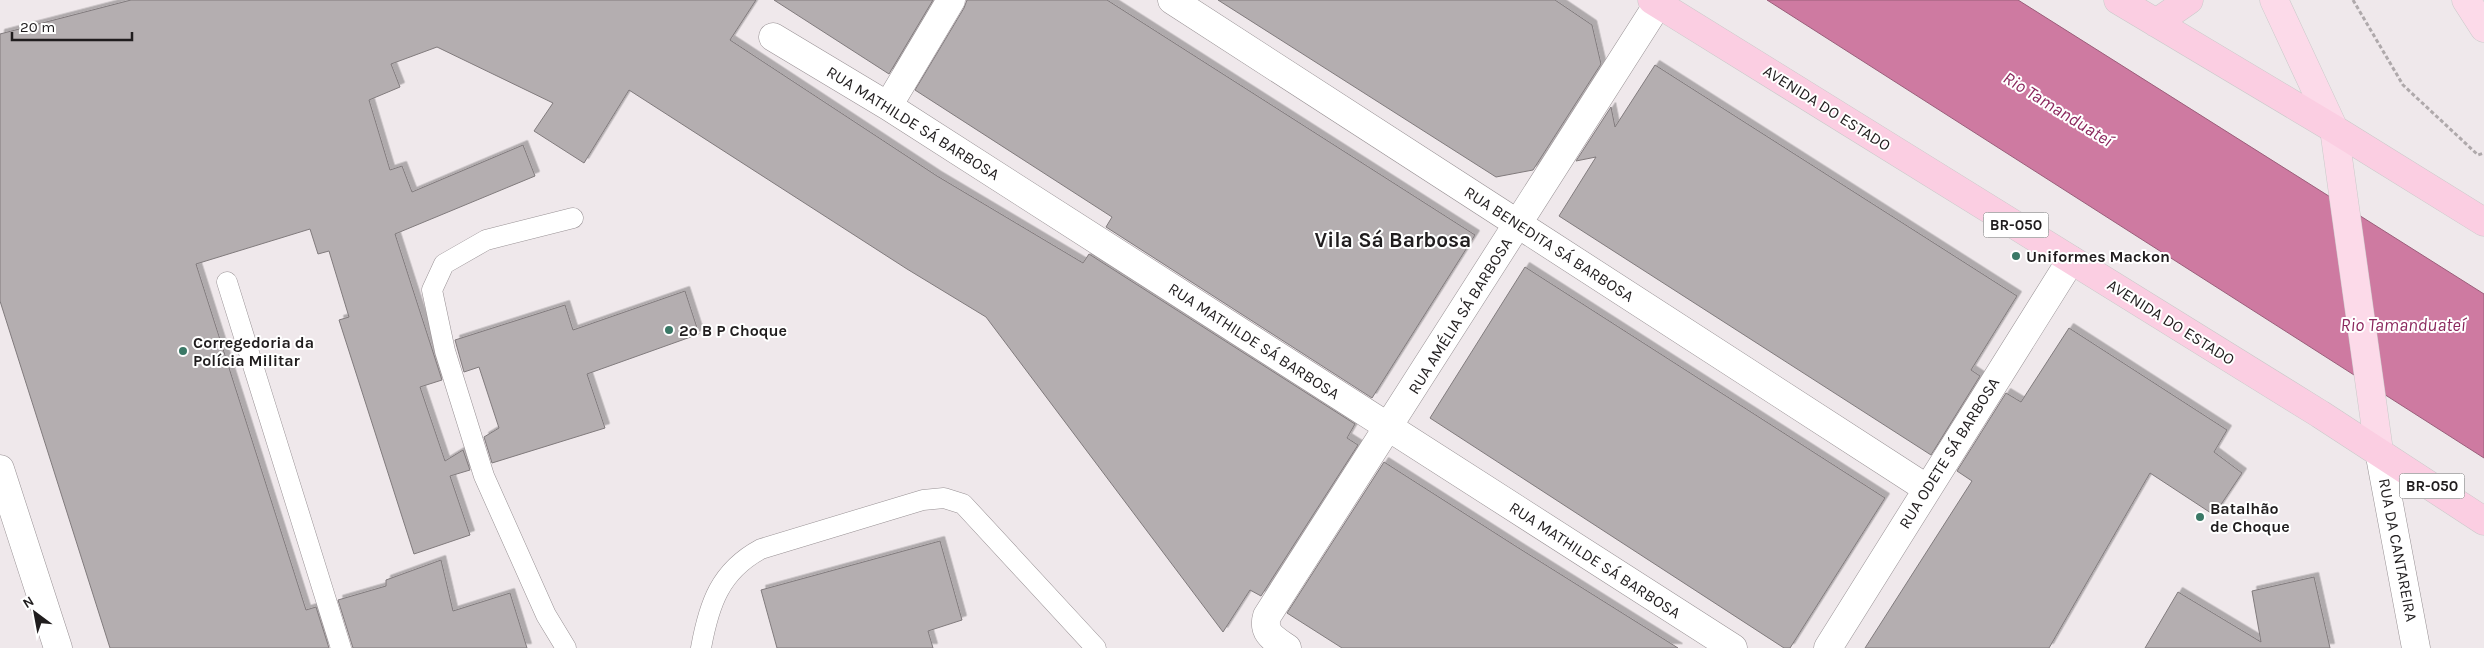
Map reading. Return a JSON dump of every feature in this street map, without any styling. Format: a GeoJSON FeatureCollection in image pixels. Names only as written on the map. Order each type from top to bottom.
{"type":"FeatureCollection","features":[{"type":"Feature","properties":{"kind":"highway"},"geometry":{"type":"LineString","coordinates":[[2118,0],[2334,129],[2484,222]]}},
{"type":"Feature","properties":{"kind":"highway"},"geometry":{"type":"LineString","coordinates":[[2156,23],[2189,0]]}},
{"type":"Feature","properties":{"kind":"highway","name":"AVENIDA DO ESTADO"},"geometry":{"type":"LineString","coordinates":[[1655,2],[2379,451],[2484,522]]}},
{"type":"Feature","properties":{"kind":"main road"},"geometry":{"type":"LineString","coordinates":[[2274,0],[2334,129],[2379,451]]}},
{"type":"Feature","properties":{"kind":"main road"},"geometry":{"type":"LineString","coordinates":[[2466,0],[2484,28]]}},
{"type":"Feature","properties":{"kind":"street"},"geometry":{"type":"LineString","coordinates":[[888,106],[951,0]]}},
{"type":"Feature","properties":{"kind":"street","name":"RUA BENEDITA SÁ BARBOSA"},"geometry":{"type":"LineString","coordinates":[[1172,0],[1926,488]]}},
{"type":"Feature","properties":{"kind":"street","name":"RUA AMÉLIA SÁ BARBOSA"},"geometry":{"type":"LineString","coordinates":[[1287,648],[1269,636],[1266,630],[1268,616],[1518,225],[1655,2]]}},
{"type":"Feature","properties":{"kind":"street","name":"RUA MATHILDE SÁ BARBOSA"},"geometry":{"type":"LineString","coordinates":[[773,37],[888,106],[1733,648]]}},
{"type":"Feature","properties":{"kind":"street","name":"RUA ODETE SÁ BARBOSA"},"geometry":{"type":"LineString","coordinates":[[1828,648],[1926,488],[2071,260]]}},
{"type":"Feature","properties":{"kind":"street","name":"RUA DA CANTAREIRA"},"geometry":{"type":"LineString","coordinates":[[2379,451],[2416,648]]}},
{"type":"Feature","properties":{"kind":"street"},"geometry":{"type":"LineString","coordinates":[[0,469],[58,648]]}},
{"type":"Feature","properties":{"kind":"lane"},"geometry":{"type":"LineString","coordinates":[[566,648],[546,615],[484,476],[444,352],[432,290],[444,264],[486,240],[572,218]]}},
{"type":"Feature","properties":{"kind":"lane"},"geometry":{"type":"LineString","coordinates":[[227,282],[341,648]]}},
{"type":"Feature","properties":{"kind":"lane"},"geometry":{"type":"LineString","coordinates":[[702,648],[706,623],[723,580],[746,557],[761,550],[923,500],[944,498],[963,504],[1096,648]]}},
{"type":"Feature","properties":{"kind":"path"},"geometry":{"type":"LineString","coordinates":[[2353,0],[2403,85],[2478,155],[2484,153]]}},
{"type":"Feature","properties":{"kind":"water","name":"Rio Tamanduateí"},"geometry":{"type":"Polygon","coordinates":[[[1767,0],[2018,0],[2484,294],[2484,458],[1767,0]]]}},
{"type":"Feature","properties":{"kind":"building"},"geometry":{"type":"Polygon","coordinates":[[[131,0],[756,0],[730,40],[937,176],[1083,263],[1089,254],[1355,424],[1347,438],[1358,445],[1261,596],[1250,590],[1223,632],[986,317],[907,269],[629,90],[584,163],[534,131],[553,103],[437,47],[391,64],[400,87],[369,100],[390,170],[402,166],[412,192],[523,145],[535,176],[395,234],[442,380],[420,387],[445,461],[463,450],[470,470],[450,476],[470,535],[414,554],[339,320],[349,317],[329,251],[318,254],[310,229],[196,264],[306,610],[316,607],[329,648],[110,648],[0,301],[0,34],[131,0]]]}},
{"type":"Feature","properties":{"kind":"building"},"geometry":{"type":"Polygon","coordinates":[[[774,0],[933,0],[889,74],[774,0]]]}},
{"type":"Feature","properties":{"kind":"building"},"geometry":{"type":"Polygon","coordinates":[[[967,0],[1107,0],[1475,235],[1372,398],[1106,227],[1112,217],[915,90],[967,0]]]}},
{"type":"Feature","properties":{"kind":"building"},"geometry":{"type":"Polygon","coordinates":[[[1218,0],[1555,0],[1592,25],[1601,64],[1533,170],[1496,177],[1218,0]]]}},
{"type":"Feature","properties":{"kind":"building"},"geometry":{"type":"Polygon","coordinates":[[[1655,65],[2017,296],[1971,370],[1980,376],[1931,455],[1559,216],[1596,157],[1576,161],[1611,107],[1615,127],[1655,65]]]}},
{"type":"Feature","properties":{"kind":"building"},"geometry":{"type":"Polygon","coordinates":[[[1525,267],[1885,498],[1790,648],[1784,648],[1430,418],[1525,267]]]}},
{"type":"Feature","properties":{"kind":"building"},"geometry":{"type":"Polygon","coordinates":[[[685,291],[699,334],[587,374],[605,428],[492,463],[484,437],[499,428],[479,367],[464,372],[455,340],[565,305],[573,330],[685,291]]]}},
{"type":"Feature","properties":{"kind":"building"},"geometry":{"type":"Polygon","coordinates":[[[2069,328],[2227,430],[2214,452],[2242,473],[2214,515],[2150,473],[2049,648],[1865,648],[1972,481],[1957,471],[2006,393],[2021,402],[2069,328]]]}},
{"type":"Feature","properties":{"kind":"building"},"geometry":{"type":"Polygon","coordinates":[[[1384,462],[1678,648],[1342,648],[1287,613],[1384,462]]]}},
{"type":"Feature","properties":{"kind":"building"},"geometry":{"type":"Polygon","coordinates":[[[940,541],[962,620],[928,631],[933,648],[777,648],[761,590],[940,541]]]}},
{"type":"Feature","properties":{"kind":"building"},"geometry":{"type":"Polygon","coordinates":[[[441,560],[453,611],[510,593],[527,648],[353,648],[338,600],[386,586],[386,580],[441,560]]]}},
{"type":"Feature","properties":{"kind":"building"},"geometry":{"type":"Polygon","coordinates":[[[2314,577],[2330,648],[2145,648],[2178,592],[2261,642],[2252,591],[2314,577]]]}},
{"type":"Feature","properties":{"kind":"place","name":"Uniformes Mackon"},"geometry":{"type":"Point","coordinates":[2016,256]}},
{"type":"Feature","properties":{"kind":"place","name":"2º B P Choque"},"geometry":{"type":"Point","coordinates":[669,330]}},
{"type":"Feature","properties":{"kind":"place","name":"Corregedoria da Polícia Militar"},"geometry":{"type":"Point","coordinates":[183,351]}},
{"type":"Feature","properties":{"kind":"place","name":"Batalhão de Choque"},"geometry":{"type":"Point","coordinates":[2200,517]}},
{"type":"Feature","properties":{"kind":"district","name":"Vila Sá Barbosa"},"geometry":{"type":"Point","coordinates":[1393,240]}}]}
